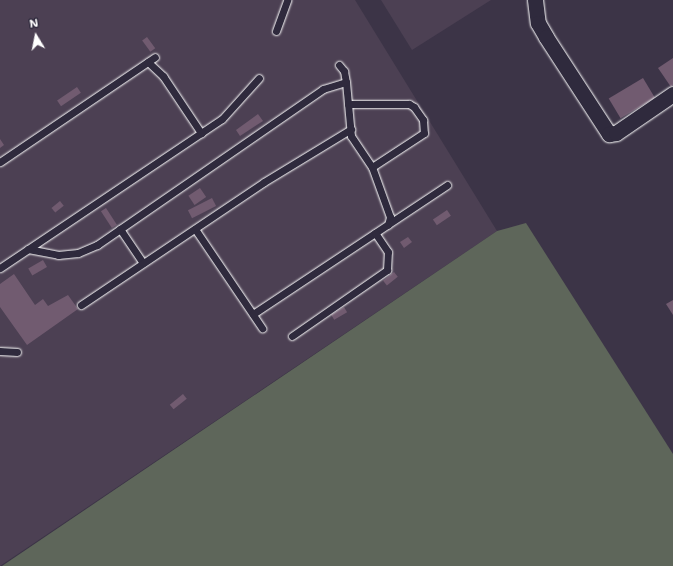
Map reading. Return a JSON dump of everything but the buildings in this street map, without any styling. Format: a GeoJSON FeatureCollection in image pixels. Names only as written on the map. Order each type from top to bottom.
{"type":"FeatureCollection","features":[{"type":"Feature","properties":{"kind":"street"},"geometry":{"type":"LineString","coordinates":[[535,0],[538,23],[609,134],[616,133],[673,94]]}},
{"type":"Feature","properties":{"kind":"lane"},"geometry":{"type":"LineString","coordinates":[[276,31],[287,0]]}},
{"type":"Feature","properties":{"kind":"lane"},"geometry":{"type":"LineString","coordinates":[[0,162],[155,56]]}},
{"type":"Feature","properties":{"kind":"lane"},"geometry":{"type":"LineString","coordinates":[[148,62],[163,76],[201,133]]}},
{"type":"Feature","properties":{"kind":"lane"},"geometry":{"type":"LineString","coordinates":[[339,65],[344,71],[351,129],[359,149],[372,167],[390,217],[388,225]]}},
{"type":"Feature","properties":{"kind":"lane"},"geometry":{"type":"LineString","coordinates":[[0,268],[201,133],[234,107],[259,78]]}},
{"type":"Feature","properties":{"kind":"lane"},"geometry":{"type":"LineString","coordinates":[[28,250],[58,255],[78,253],[97,245],[323,88],[346,82]]}},
{"type":"Feature","properties":{"kind":"lane"},"geometry":{"type":"LineString","coordinates":[[348,104],[409,104],[414,107],[424,120],[424,133],[372,167]]}},
{"type":"Feature","properties":{"kind":"lane"},"geometry":{"type":"LineString","coordinates":[[81,305],[264,182],[351,129]]}},
{"type":"Feature","properties":{"kind":"lane"},"geometry":{"type":"LineString","coordinates":[[253,314],[447,185]]}},
{"type":"Feature","properties":{"kind":"lane"},"geometry":{"type":"LineString","coordinates":[[120,229],[143,263]]}},
{"type":"Feature","properties":{"kind":"lane"},"geometry":{"type":"LineString","coordinates":[[195,229],[262,328]]}},
{"type":"Feature","properties":{"kind":"lane"},"geometry":{"type":"LineString","coordinates":[[292,336],[387,270],[388,252],[375,233]]}},
{"type":"Feature","properties":{"kind":"lane"},"geometry":{"type":"LineString","coordinates":[[0,351],[17,352]]}},
{"type":"Feature","properties":{"kind":"shaded area"},"geometry":{"type":"Polygon","coordinates":[[[0,0],[355,0],[497,231],[0,566],[0,0]]]}},
{"type":"Feature","properties":{"kind":"shaded area"},"geometry":{"type":"Polygon","coordinates":[[[381,0],[491,0],[412,50],[381,0]]]}},
{"type":"Feature","properties":{"kind":"green space"},"geometry":{"type":"Polygon","coordinates":[[[526,223],[673,454],[673,566],[2,566],[497,231],[526,223]]]}}]}
